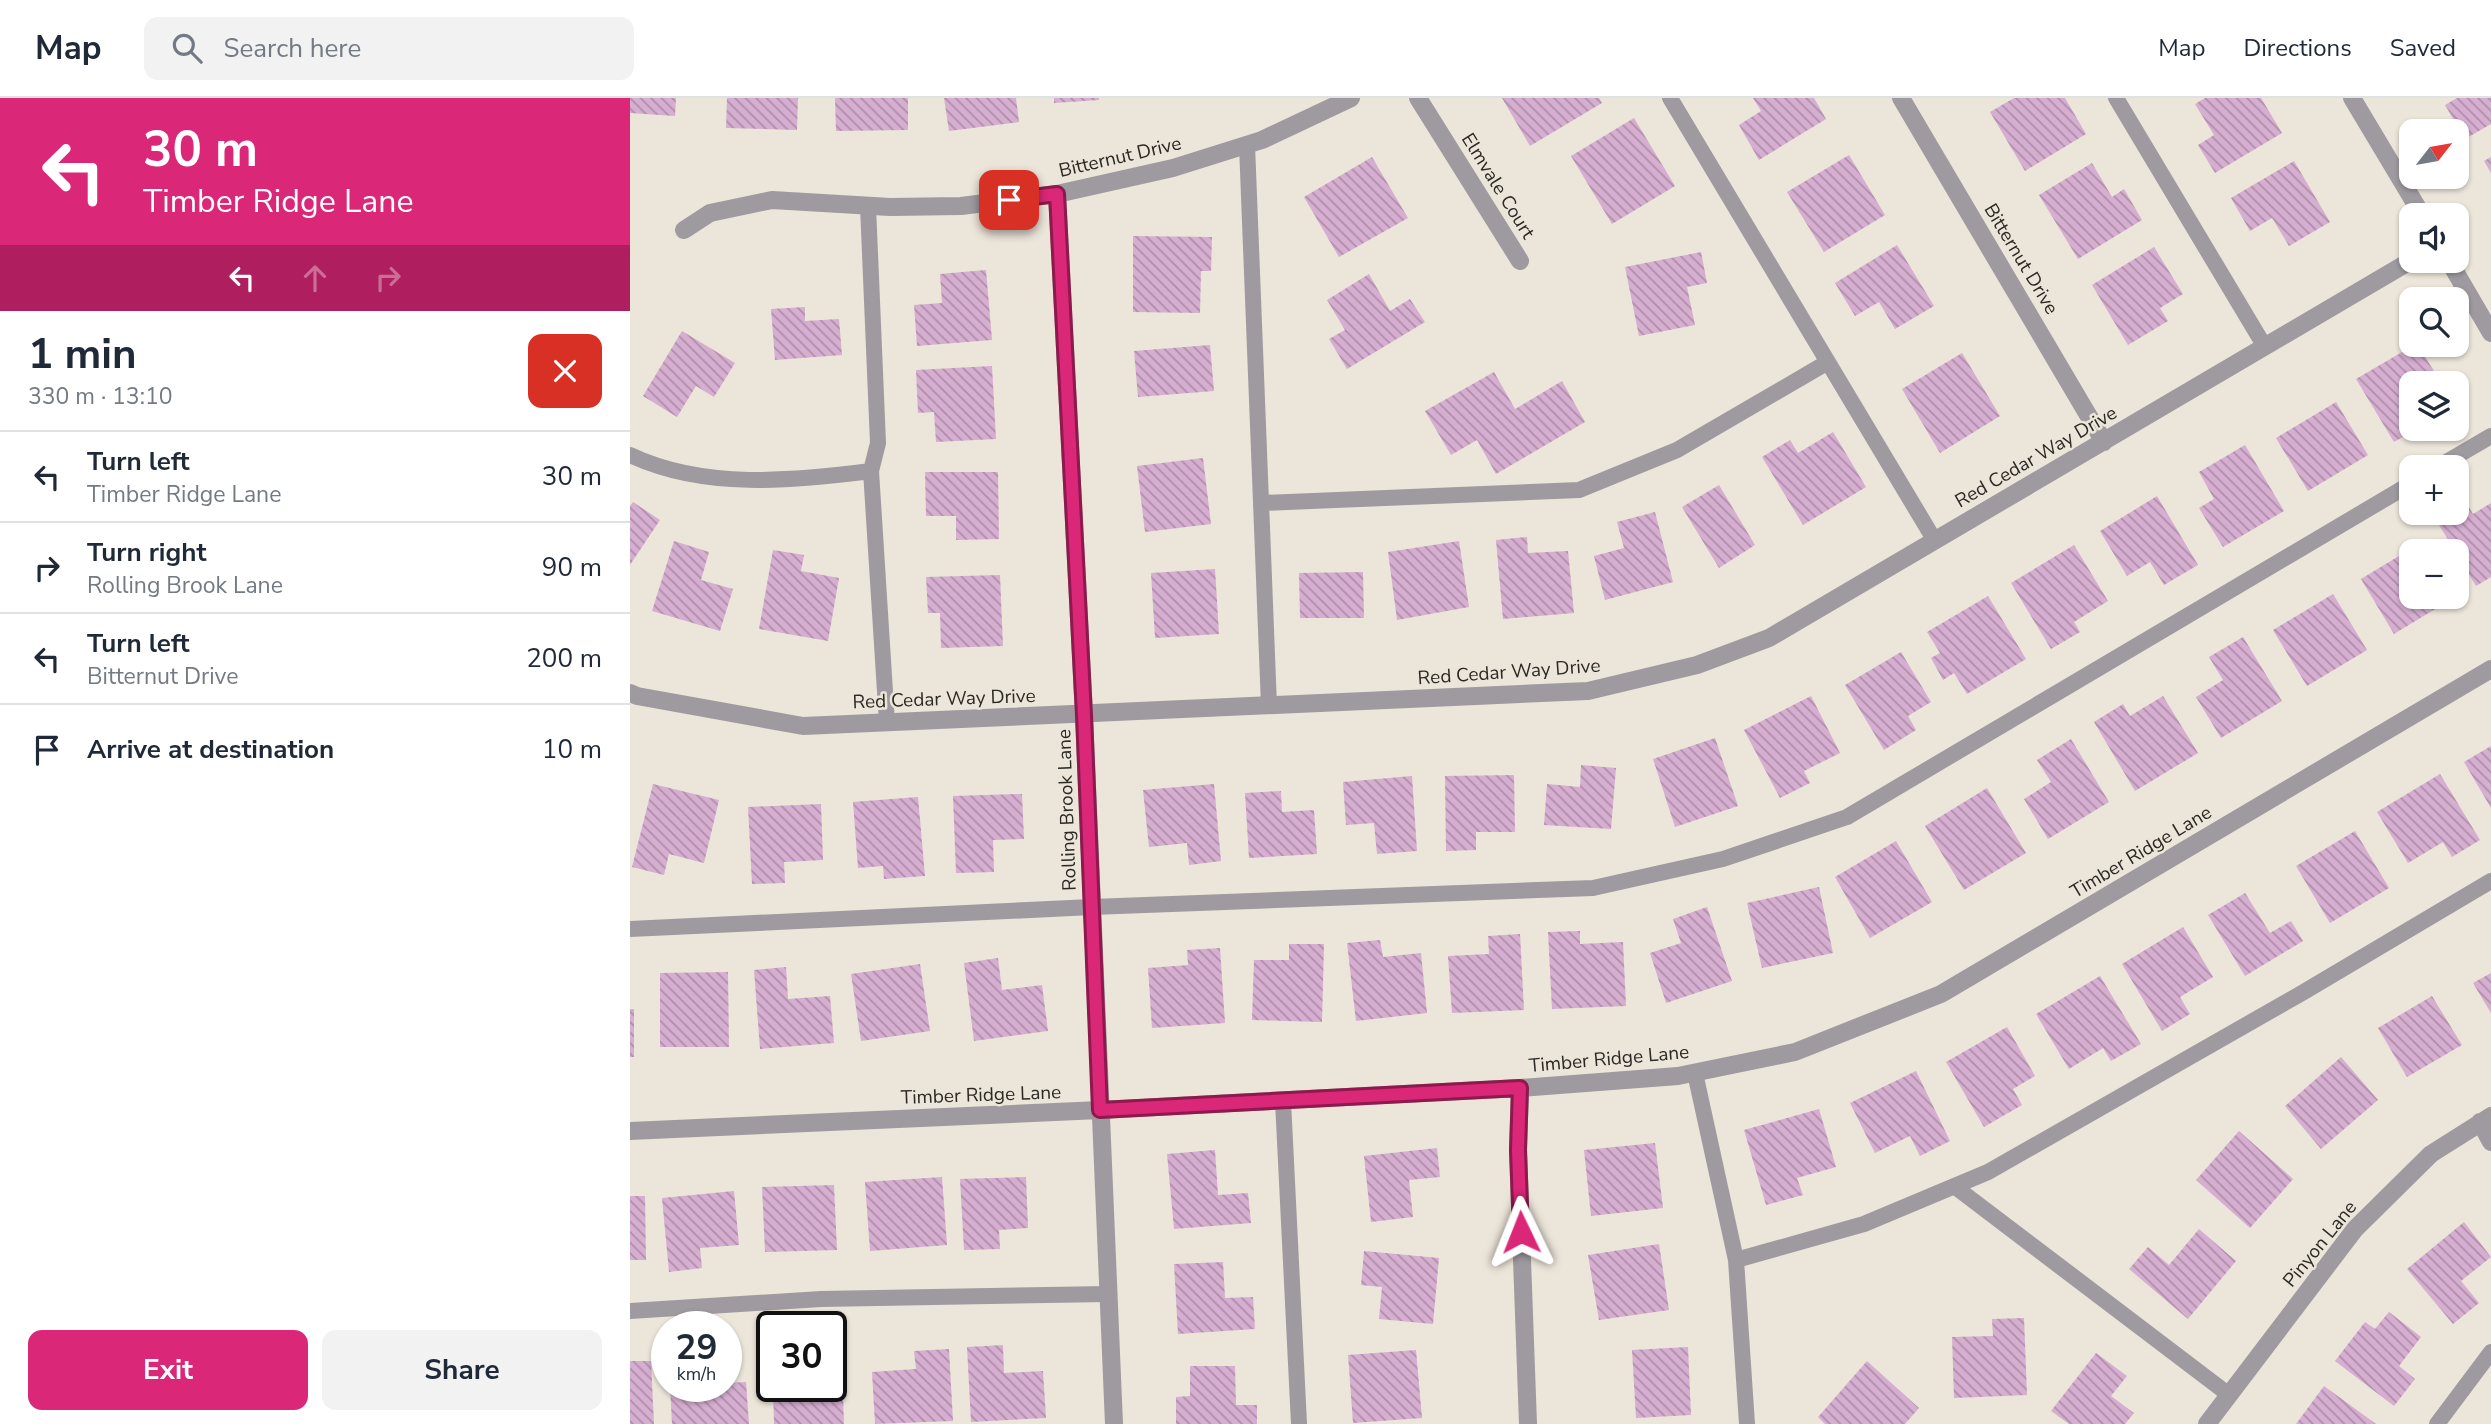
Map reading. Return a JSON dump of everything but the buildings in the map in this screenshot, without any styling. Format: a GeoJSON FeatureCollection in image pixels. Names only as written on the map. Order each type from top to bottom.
{"type":"FeatureCollection","features":[{"type":"Feature","properties":{"kind":"street","name":"Bitternut Drive"},"geometry":{"type":"LineString","coordinates":[[684,230],[710,213],[772,200],[868,206],[961,206],[1057,194],[1173,168],[1247,145],[1351,98]]}},
{"type":"Feature","properties":{"kind":"street","name":"Elmvale Court"},"geometry":{"type":"LineString","coordinates":[[1418,98],[1520,261]]}},
{"type":"Feature","properties":{"kind":"street","name":"Bitternut Drive"},"geometry":{"type":"LineString","coordinates":[[1900,98],[2104,442]]}},
{"type":"Feature","properties":{"kind":"street"},"geometry":{"type":"LineString","coordinates":[[2352,98],[2415,203]]}},
{"type":"Feature","properties":{"kind":"street","name":"Rolling Brook Lane"},"geometry":{"type":"LineString","coordinates":[[1057,194],[1084,715],[1114,1424]]}},
{"type":"Feature","properties":{"kind":"street","name":"Red Cedar Way Drive"},"geometry":{"type":"LineString","coordinates":[[630,693],[803,726],[1588,691],[1697,665],[1769,638],[2399,268]]}},
{"type":"Feature","properties":{"kind":"street"},"geometry":{"type":"LineString","coordinates":[[2456,273],[2491,333]]}},
{"type":"Feature","properties":{"kind":"street","name":"Timber Ridge Lane"},"geometry":{"type":"LineString","coordinates":[[630,1131],[1520,1088],[1678,1076],[1795,1052],[1941,994],[2491,670]]}},
{"type":"Feature","properties":{"kind":"street"},"geometry":{"type":"LineString","coordinates":[[1520,1088],[1518,1150],[1528,1424]]}},
{"type":"Feature","properties":{"kind":"street"},"geometry":{"type":"LineString","coordinates":[[2485,1119],[2491,1142]]}},
{"type":"Feature","properties":{"kind":"street","name":"Pinyon Lane"},"geometry":{"type":"LineString","coordinates":[[2207,1424],[2355,1229],[2431,1154],[2485,1119]]}},
{"type":"Feature","properties":{"kind":"lane"},"geometry":{"type":"LineString","coordinates":[[1670,98],[1935,541]]}},
{"type":"Feature","properties":{"kind":"lane"},"geometry":{"type":"LineString","coordinates":[[2116,98],[2265,347]]}},
{"type":"Feature","properties":{"kind":"lane"},"geometry":{"type":"LineString","coordinates":[[1247,145],[1269,706]]}},
{"type":"Feature","properties":{"kind":"lane"},"geometry":{"type":"LineString","coordinates":[[868,206],[878,443],[871,471],[887,723]]}},
{"type":"Feature","properties":{"kind":"lane"},"geometry":{"type":"LineString","coordinates":[[1262,503],[1579,491],[1677,450],[1828,362]]}},
{"type":"Feature","properties":{"kind":"lane"},"geometry":{"type":"LineString","coordinates":[[2459,455],[2491,436]]}},
{"type":"Feature","properties":{"kind":"lane"},"geometry":{"type":"LineString","coordinates":[[630,455],[649,464],[702,476],[774,481],[871,471]]}},
{"type":"Feature","properties":{"kind":"lane"},"geometry":{"type":"LineString","coordinates":[[630,929],[1092,907],[1593,888],[1723,859],[1847,817],[2399,491]]}},
{"type":"Feature","properties":{"kind":"lane"},"geometry":{"type":"LineString","coordinates":[[1736,1260],[1864,1224],[1988,1172],[2302,993],[2491,881]]}},
{"type":"Feature","properties":{"kind":"lane"},"geometry":{"type":"LineString","coordinates":[[1695,1073],[1736,1260],[1747,1424]]}},
{"type":"Feature","properties":{"kind":"lane"},"geometry":{"type":"LineString","coordinates":[[1283,1101],[1299,1424]]}},
{"type":"Feature","properties":{"kind":"lane"},"geometry":{"type":"LineString","coordinates":[[1954,1186],[2228,1394]]}},
{"type":"Feature","properties":{"kind":"lane"},"geometry":{"type":"LineString","coordinates":[[630,1311],[821,1299],[1108,1294]]}},
{"type":"Feature","properties":{"kind":"lane"},"geometry":{"type":"LineString","coordinates":[[2437,1424],[2491,1352]]}},
{"type":"Feature","properties":{"kind":"route"},"geometry":{"type":"LineString","coordinates":[[1009,200],[1057,194],[1084,715],[1100,1110],[1520,1088],[1518,1150],[1521,1232]]}}]}
